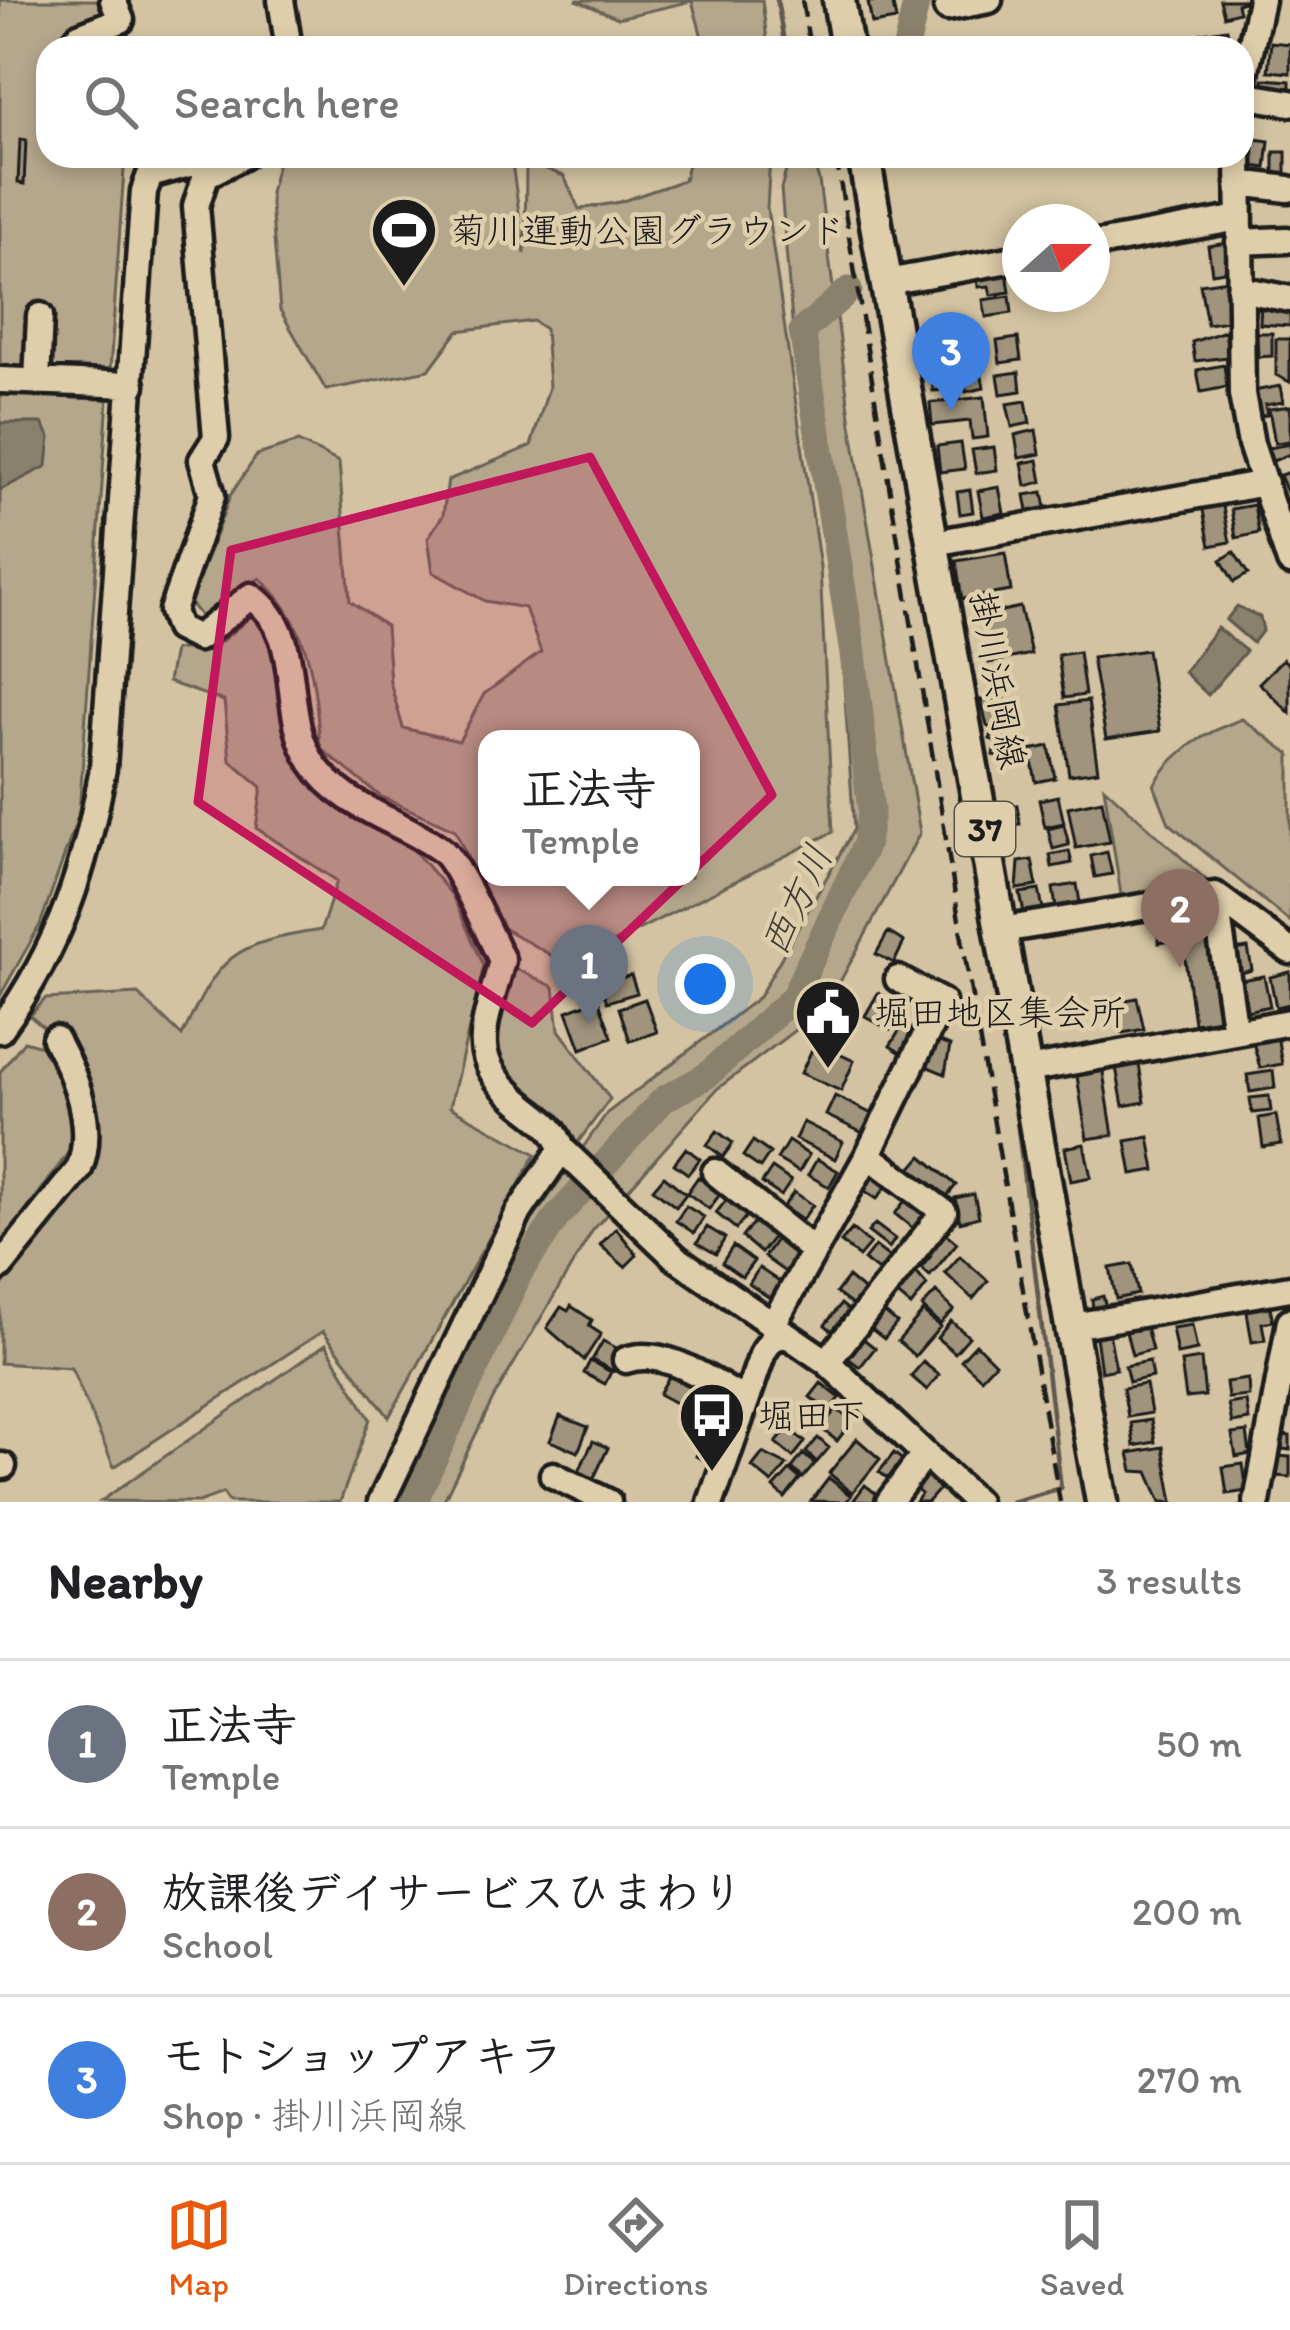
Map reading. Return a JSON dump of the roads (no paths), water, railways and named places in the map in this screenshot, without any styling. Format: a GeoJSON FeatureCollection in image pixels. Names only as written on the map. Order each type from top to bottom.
{"type":"FeatureCollection","features":[{"type":"Feature","properties":{"kind":"main road"},"geometry":{"type":"LineString","coordinates":[[839,0],[845,36]]}},
{"type":"Feature","properties":{"kind":"main road","name":"掛川浜岡線"},"geometry":{"type":"LineString","coordinates":[[867,168],[1101,1502]]}},
{"type":"Feature","properties":{"kind":"street"},"geometry":{"type":"LineString","coordinates":[[79,36],[121,20],[113,0]]}},
{"type":"Feature","properties":{"kind":"street"},"geometry":{"type":"LineString","coordinates":[[281,0],[287,36]]}},
{"type":"Feature","properties":{"kind":"street"},"geometry":{"type":"LineString","coordinates":[[947,8],[989,0]]}},
{"type":"Feature","properties":{"kind":"street"},"geometry":{"type":"LineString","coordinates":[[1254,36],[1261,0]]}},
{"type":"Feature","properties":{"kind":"street"},"geometry":{"type":"LineString","coordinates":[[1254,95],[1290,103]]}},
{"type":"Feature","properties":{"kind":"street"},"geometry":{"type":"LineString","coordinates":[[0,1028],[62,929],[92,835],[103,768],[144,191],[150,175],[175,168]]}},
{"type":"Feature","properties":{"kind":"street"},"geometry":{"type":"LineString","coordinates":[[220,168],[206,175],[196,206],[216,438],[202,460],[212,495],[172,611],[178,628],[198,638],[250,596],[272,611],[287,647],[297,725],[311,762],[342,792],[440,848],[460,874],[470,903],[502,960],[481,1036],[483,1060],[500,1087],[556,1130],[562,1149],[676,1258],[827,1362],[974,1502]]}},
{"type":"Feature","properties":{"kind":"street"},"geometry":{"type":"LineString","coordinates":[[1239,168],[1242,394],[1290,562]]}},
{"type":"Feature","properties":{"kind":"street"},"geometry":{"type":"LineString","coordinates":[[1239,184],[1288,189]]}},
{"type":"Feature","properties":{"kind":"street"},"geometry":{"type":"LineString","coordinates":[[1110,243],[1239,230],[1287,240]]}},
{"type":"Feature","properties":{"kind":"street"},"geometry":{"type":"LineString","coordinates":[[886,282],[1002,261]]}},
{"type":"Feature","properties":{"kind":"street"},"geometry":{"type":"LineString","coordinates":[[1240,289],[1290,299]]}},
{"type":"Feature","properties":{"kind":"street"},"geometry":{"type":"LineString","coordinates":[[37,382],[40,316]]}},
{"type":"Feature","properties":{"kind":"street"},"geometry":{"type":"LineString","coordinates":[[0,380],[132,386]]}},
{"type":"Feature","properties":{"kind":"street"},"geometry":{"type":"LineString","coordinates":[[934,543],[1265,483]]}},
{"type":"Feature","properties":{"kind":"street"},"geometry":{"type":"LineString","coordinates":[[1002,929],[1215,895],[1290,951]]}},
{"type":"Feature","properties":{"kind":"street"},"geometry":{"type":"LineString","coordinates":[[1215,895],[1234,1027]]}},
{"type":"Feature","properties":{"kind":"street"},"geometry":{"type":"LineString","coordinates":[[711,1502],[763,1352],[779,1330],[814,1251],[868,1155],[942,1002],[898,980]]}},
{"type":"Feature","properties":{"kind":"street"},"geometry":{"type":"LineString","coordinates":[[1027,1070],[1234,1027],[1290,1022]]}},
{"type":"Feature","properties":{"kind":"street"},"geometry":{"type":"LineString","coordinates":[[0,1267],[79,1169],[86,1153],[87,1125],[68,1063],[55,1039]]}},
{"type":"Feature","properties":{"kind":"street"},"geometry":{"type":"LineString","coordinates":[[381,1502],[519,1212],[562,1149]]}},
{"type":"Feature","properties":{"kind":"street"},"geometry":{"type":"LineString","coordinates":[[827,1362],[944,1213],[868,1155]]}},
{"type":"Feature","properties":{"kind":"street"},"geometry":{"type":"LineString","coordinates":[[715,1172],[814,1251]]}},
{"type":"Feature","properties":{"kind":"street"},"geometry":{"type":"LineString","coordinates":[[1073,1326],[1290,1288]]}},
{"type":"Feature","properties":{"kind":"street"},"geometry":{"type":"LineString","coordinates":[[1257,1502],[1288,1334]]}},
{"type":"Feature","properties":{"kind":"street"},"geometry":{"type":"LineString","coordinates":[[626,1360],[664,1359],[746,1401]]}},
{"type":"Feature","properties":{"kind":"street"},"geometry":{"type":"LineString","coordinates":[[889,1502],[924,1455]]}},
{"type":"Feature","properties":{"kind":"street"},"geometry":{"type":"LineString","coordinates":[[553,1474],[608,1502]]}},
{"type":"Feature","properties":{"kind":"waterway"},"geometry":{"type":"LineString","coordinates":[[777,0],[783,36]]}},
{"type":"Feature","properties":{"kind":"waterway","name":"西方川"},"geometry":{"type":"LineString","coordinates":[[909,36],[917,0]]}},
{"type":"Feature","properties":{"kind":"waterway"},"geometry":{"type":"LineString","coordinates":[[916,4],[939,0]]}},
{"type":"Feature","properties":{"kind":"waterway","name":"西方川"},"geometry":{"type":"LineString","coordinates":[[414,1502],[520,1272],[557,1217],[664,1099],[706,1076],[793,998],[866,844],[871,811],[853,654],[802,331],[849,290]]}},
{"type":"Feature","properties":{"kind":"waterway"},"geometry":{"type":"LineString","coordinates":[[1011,1502],[1061,1488],[1012,1078]]}},
{"type":"Feature","properties":{"kind":"railway"},"geometry":{"type":"LineString","coordinates":[[802,0],[808,36]]}},
{"type":"Feature","properties":{"kind":"railway"},"geometry":{"type":"LineString","coordinates":[[838,168],[964,951],[1060,1502]]}},
{"type":"Feature","properties":{"kind":"place","name":"菊川運動公園グラウンド"},"geometry":{"type":"Point","coordinates":[404,289]}},
{"type":"Feature","properties":{"kind":"place","name":"モトショップアキラ"},"geometry":{"type":"Point","coordinates":[951,411]}},
{"type":"Feature","properties":{"kind":"place","name":"放課後デイサービスひまわり"},"geometry":{"type":"Point","coordinates":[1180,968]}},
{"type":"Feature","properties":{"kind":"place","name":"正法寺"},"geometry":{"type":"Point","coordinates":[589,1024]}},
{"type":"Feature","properties":{"kind":"place","name":"堀田地区集会所"},"geometry":{"type":"Point","coordinates":[828,1071]}},
{"type":"Feature","properties":{"kind":"place","name":"堀田下"},"geometry":{"type":"Point","coordinates":[712,1474]}}]}
